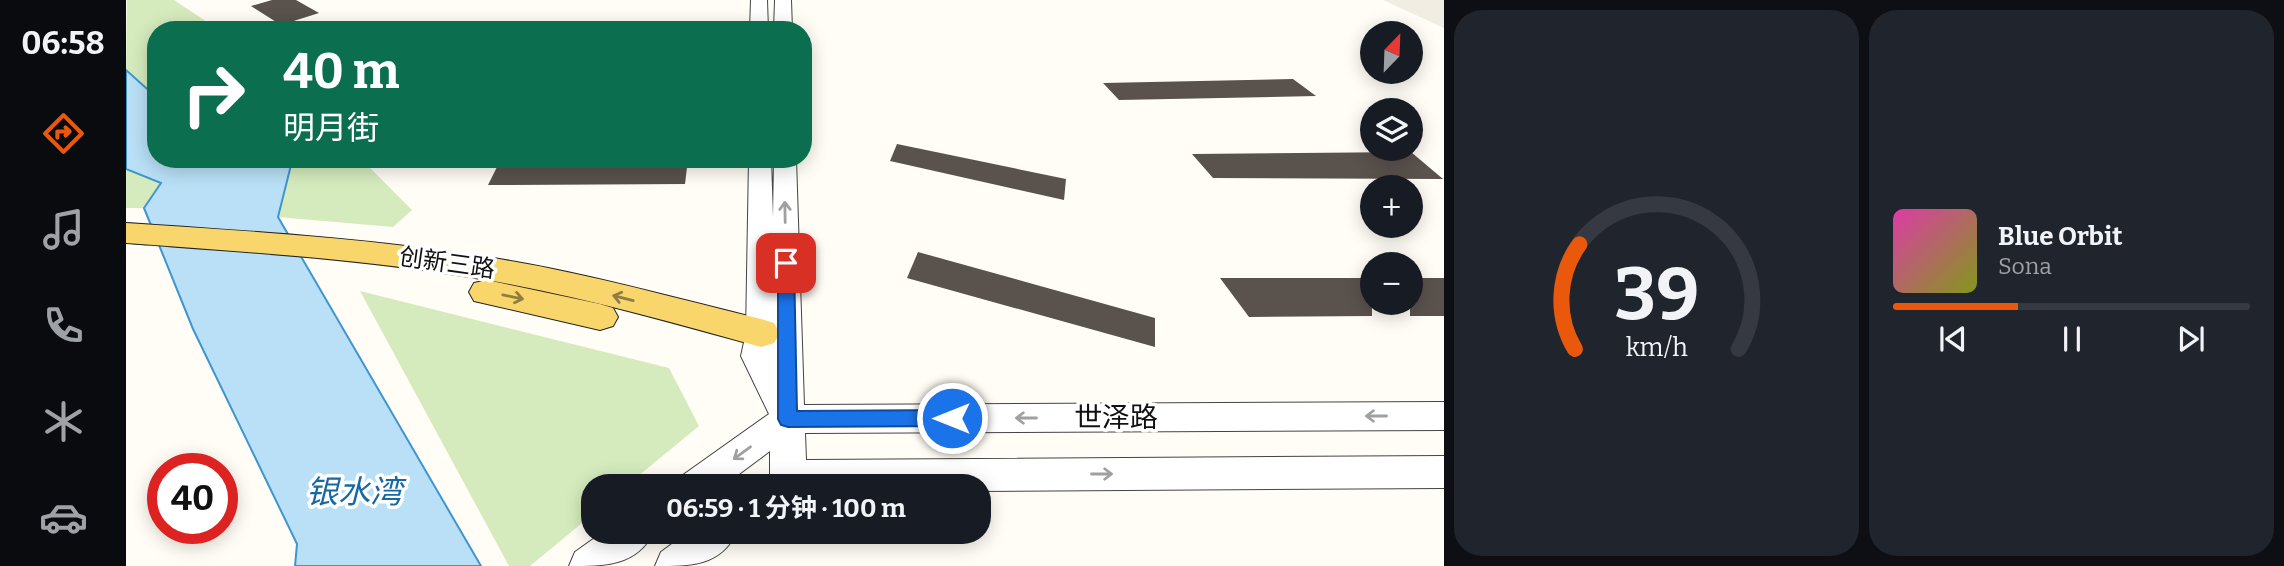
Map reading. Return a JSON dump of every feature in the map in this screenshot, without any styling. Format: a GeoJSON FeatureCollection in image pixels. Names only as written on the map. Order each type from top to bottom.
{"type":"FeatureCollection","features":[{"type":"Feature","properties":{"kind":"main road","name":"创新三路"},"geometry":{"type":"LineString","coordinates":[[129,242],[320,257],[680,335],[759,345]]}},
{"type":"Feature","properties":{"kind":"street"},"geometry":{"type":"LineString","coordinates":[[759,0],[759,21]]}},
{"type":"Feature","properties":{"kind":"street"},"geometry":{"type":"LineString","coordinates":[[783,0],[783,21]]}},
{"type":"Feature","properties":{"kind":"street"},"geometry":{"type":"LineString","coordinates":[[760,168],[759,345],[788,419]]}},
{"type":"Feature","properties":{"kind":"street"},"geometry":{"type":"LineString","coordinates":[[783,474],[788,419],[785,168]]}},
{"type":"Feature","properties":{"kind":"street","name":"世泽路"},"geometry":{"type":"LineString","coordinates":[[788,419],[1444,416]]}},
{"type":"Feature","properties":{"kind":"street"},"geometry":{"type":"LineString","coordinates":[[712,474],[788,419]]}},
{"type":"Feature","properties":{"kind":"street"},"geometry":{"type":"LineString","coordinates":[[991,478],[1444,472]]}},
{"type":"Feature","properties":{"kind":"street"},"geometry":{"type":"LineString","coordinates":[[589,566],[619,544]]}},
{"type":"Feature","properties":{"kind":"street"},"geometry":{"type":"LineString","coordinates":[[675,566],[703,544]]}},
{"type":"Feature","properties":{"kind":"green space"},"geometry":{"type":"Polygon","coordinates":[[[127,0],[174,0],[206,21],[147,21],[147,89],[126,70],[127,0]]]}},
{"type":"Feature","properties":{"kind":"green space"},"geometry":{"type":"Polygon","coordinates":[[[290,168],[370,168],[412,210],[393,227],[278,217],[290,168]]]}},
{"type":"Feature","properties":{"kind":"green space"},"geometry":{"type":"Polygon","coordinates":[[[126,169],[162,183],[144,208],[126,208],[126,169]]]}},
{"type":"Feature","properties":{"kind":"green space"},"geometry":{"type":"Polygon","coordinates":[[[360,291],[669,368],[699,426],[641,474],[581,474],[581,524],[530,566],[509,566],[360,291]]]}},
{"type":"Feature","properties":{"kind":"shaded area"},"geometry":{"type":"Polygon","coordinates":[[[1383,0],[1444,0],[1444,28],[1383,0]]]}},
{"type":"Feature","properties":{"kind":"water","name":"银水湾"},"geometry":{"type":"Polygon","coordinates":[[[126,70],[147,89],[147,168],[290,168],[278,217],[481,566],[295,566],[297,544],[193,329],[144,208],[161,183],[126,169],[126,70]]]}},
{"type":"Feature","properties":{"kind":"building"},"geometry":{"type":"Polygon","coordinates":[[[272,0],[296,0],[319,13],[294,21],[275,21],[251,6],[272,0]]]}},
{"type":"Feature","properties":{"kind":"building"},"geometry":{"type":"Polygon","coordinates":[[[1293,79],[1316,96],[1119,100],[1103,83],[1293,79]]]}},
{"type":"Feature","properties":{"kind":"building"},"geometry":{"type":"Polygon","coordinates":[[[897,144],[1066,179],[1064,200],[890,161],[897,144]]]}},
{"type":"Feature","properties":{"kind":"building"},"geometry":{"type":"Polygon","coordinates":[[[1360,152],[1360,161],[1422,161],[1443,179],[1423,179],[1423,175],[1360,175],[1360,179],[1213,178],[1192,154],[1360,152]]]}},
{"type":"Feature","properties":{"kind":"building"},"geometry":{"type":"Polygon","coordinates":[[[496,168],[687,168],[685,184],[488,185],[496,168]]]}},
{"type":"Feature","properties":{"kind":"building"},"geometry":{"type":"Polygon","coordinates":[[[918,252],[1155,318],[1155,347],[907,278],[918,252]]]}},
{"type":"Feature","properties":{"kind":"building"},"geometry":{"type":"Polygon","coordinates":[[[1220,278],[1360,278],[1360,315],[1372,315],[1372,316],[1249,317],[1220,278]]]}},
{"type":"Feature","properties":{"kind":"building"},"geometry":{"type":"Polygon","coordinates":[[[1423,278],[1444,278],[1444,316],[1410,316],[1423,315],[1423,278]]]}},
{"type":"Feature","properties":{"kind":"route"},"geometry":{"type":"LineString","coordinates":[[786,263],[788,419],[952,418]]}}]}
